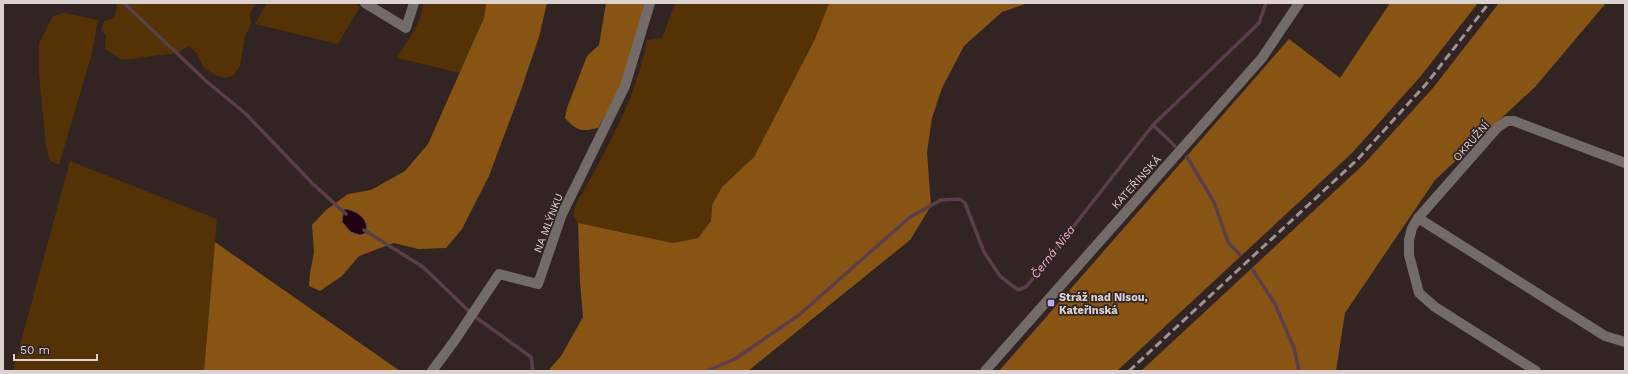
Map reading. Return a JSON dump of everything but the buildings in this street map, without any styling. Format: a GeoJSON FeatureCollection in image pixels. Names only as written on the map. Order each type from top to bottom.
{"type":"FeatureCollection","features":[{"type":"Feature","properties":{"kind":"street"},"geometry":{"type":"LineString","coordinates":[[365,3],[406,28],[414,3]]}},
{"type":"Feature","properties":{"kind":"street","name":"NA MLÝNKU"},"geometry":{"type":"LineString","coordinates":[[432,371],[455,340],[499,274],[538,284],[562,214],[625,86],[650,3]]}},
{"type":"Feature","properties":{"kind":"street","name":"KATEŘINSKÁ"},"geometry":{"type":"LineString","coordinates":[[985,371],[1258,62],[1298,3]]}},
{"type":"Feature","properties":{"kind":"street","name":"OKRUŽNÍ"},"geometry":{"type":"LineString","coordinates":[[1536,371],[1435,307],[1419,293],[1409,255],[1409,240],[1412,228],[1418,218],[1498,127],[1507,121],[1514,121],[1625,163]]}},
{"type":"Feature","properties":{"kind":"street"},"geometry":{"type":"LineString","coordinates":[[1418,218],[1605,336],[1625,342]]}},
{"type":"Feature","properties":{"kind":"shaded area"},"geometry":{"type":"Polygon","coordinates":[[[115,3],[256,3],[250,13],[251,24],[245,36],[240,66],[233,76],[224,78],[215,75],[203,67],[197,53],[189,46],[177,53],[122,60],[105,49],[106,36],[101,30],[104,21],[114,18],[117,7],[115,3]]]}},
{"type":"Feature","properties":{"kind":"shaded area"},"geometry":{"type":"Polygon","coordinates":[[[267,3],[353,3],[360,7],[338,44],[255,24],[267,3]]]}},
{"type":"Feature","properties":{"kind":"shaded area"},"geometry":{"type":"Polygon","coordinates":[[[423,3],[486,3],[484,18],[460,73],[397,58],[417,25],[423,3]]]}},
{"type":"Feature","properties":{"kind":"shaded area"},"geometry":{"type":"Polygon","coordinates":[[[486,3],[547,3],[539,37],[489,176],[462,229],[446,248],[418,249],[394,243],[359,256],[342,276],[320,291],[309,286],[314,252],[312,225],[326,210],[348,194],[371,190],[405,171],[428,144],[484,18],[486,3]]]}},
{"type":"Feature","properties":{"kind":"shaded area"},"geometry":{"type":"Polygon","coordinates":[[[606,3],[646,3],[622,85],[598,128],[583,130],[573,126],[565,118],[567,108],[587,56],[599,45],[606,3]]]}},
{"type":"Feature","properties":{"kind":"shaded area"},"geometry":{"type":"Polygon","coordinates":[[[675,3],[829,3],[815,39],[754,157],[722,187],[712,205],[711,221],[698,238],[673,243],[578,223],[573,215],[575,206],[618,126],[635,84],[647,40],[662,38],[675,3]]]}},
{"type":"Feature","properties":{"kind":"shaded area"},"geometry":{"type":"Polygon","coordinates":[[[829,3],[1028,3],[1002,12],[964,46],[942,88],[932,118],[927,152],[931,206],[910,240],[748,371],[548,371],[561,356],[583,317],[578,223],[673,243],[698,238],[711,221],[712,205],[722,187],[754,157],[815,39],[829,3]]]}},
{"type":"Feature","properties":{"kind":"shaded area"},"geometry":{"type":"Polygon","coordinates":[[[1390,3],[1478,3],[1420,77],[1352,153],[1117,371],[999,371],[1289,39],[1340,78],[1390,3]]]}},
{"type":"Feature","properties":{"kind":"shaded area"},"geometry":{"type":"Polygon","coordinates":[[[1499,3],[1606,3],[1535,87],[1435,180],[1345,313],[1336,371],[1141,371],[1364,164],[1433,88],[1499,3]]]}},
{"type":"Feature","properties":{"kind":"shaded area"},"geometry":{"type":"Polygon","coordinates":[[[64,13],[98,20],[92,53],[59,165],[50,161],[46,146],[39,74],[39,43],[53,16],[64,13]]]}},
{"type":"Feature","properties":{"kind":"shaded area"},"geometry":{"type":"Polygon","coordinates":[[[70,161],[217,219],[204,371],[13,371],[70,161]]]}},
{"type":"Feature","properties":{"kind":"shaded area"},"geometry":{"type":"Polygon","coordinates":[[[344,209],[353,211],[361,216],[366,223],[366,233],[360,235],[351,232],[342,222],[344,209]]]}},
{"type":"Feature","properties":{"kind":"shaded area"},"geometry":{"type":"Polygon","coordinates":[[[215,242],[400,371],[204,371],[215,242]]]}},
{"type":"Feature","properties":{"kind":"waterway"},"geometry":{"type":"LineString","coordinates":[[124,3],[206,81],[246,114],[312,183],[346,214]]}},
{"type":"Feature","properties":{"kind":"waterway","name":"Černá Nisa"},"geometry":{"type":"LineString","coordinates":[[707,371],[735,359],[799,315],[910,217],[941,200],[960,199],[965,203],[984,252],[1000,276],[1018,290],[1026,287],[1153,125],[1259,23],[1266,3]]}},
{"type":"Feature","properties":{"kind":"waterway"},"geometry":{"type":"LineString","coordinates":[[1153,125],[1175,146]]}},
{"type":"Feature","properties":{"kind":"waterway"},"geometry":{"type":"LineString","coordinates":[[1187,157],[1214,202],[1228,242],[1240,255]]}},
{"type":"Feature","properties":{"kind":"waterway"},"geometry":{"type":"LineString","coordinates":[[364,230],[423,267],[474,316],[531,357],[533,371]]}},
{"type":"Feature","properties":{"kind":"waterway"},"geometry":{"type":"LineString","coordinates":[[1253,270],[1275,304],[1294,348],[1299,371]]}},
{"type":"Feature","properties":{"kind":"railway"},"geometry":{"type":"LineString","coordinates":[[1129,371],[1358,159],[1427,83],[1489,3]]}},
{"type":"Feature","properties":{"kind":"place","name":"Stráž nad Nisou, Kateřinská"},"geometry":{"type":"Point","coordinates":[1051,303]}}]}
